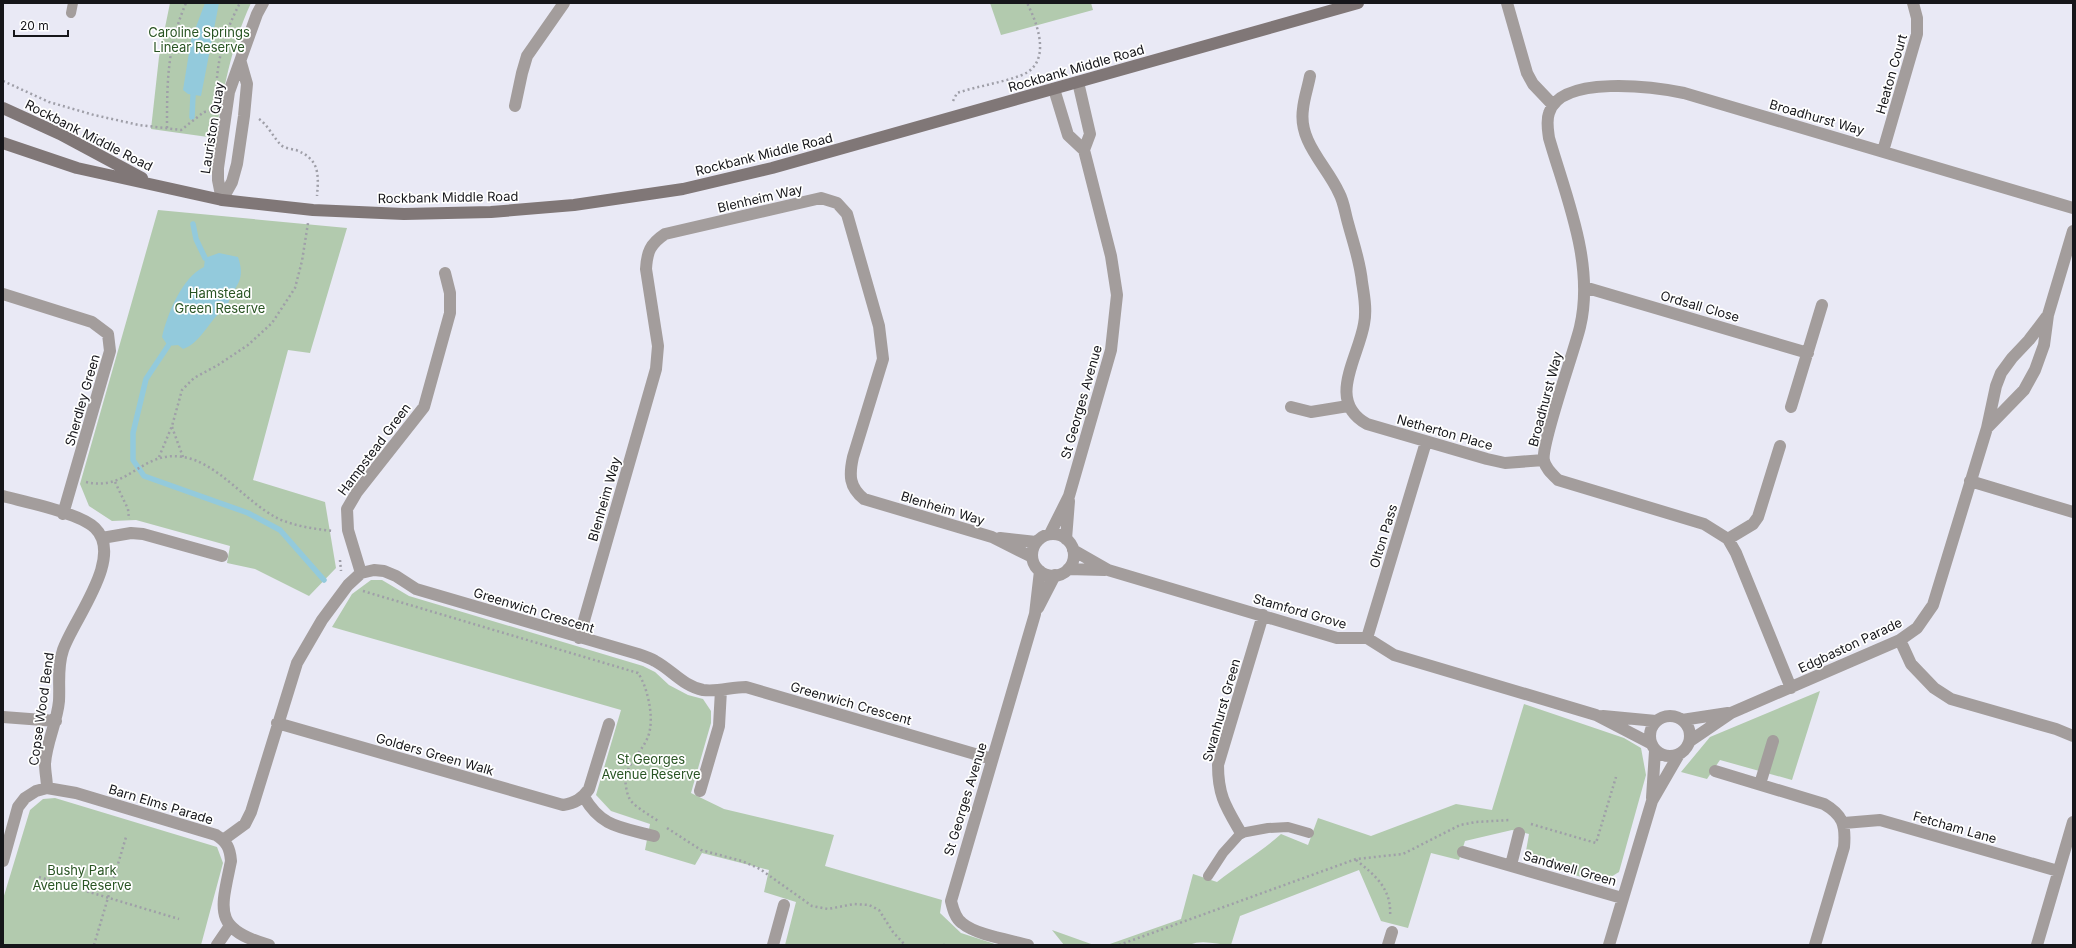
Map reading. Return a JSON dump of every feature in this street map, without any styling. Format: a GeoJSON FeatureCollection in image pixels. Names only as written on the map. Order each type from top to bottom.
{"type":"FeatureCollection","features":[{"type":"Feature","properties":{"kind":"street","name":"Lauriston Quay"},"geometry":{"type":"LineString","coordinates":[[222,200],[218,180],[218,168],[229,92],[241,63],[256,14],[263,3]]}},
{"type":"Feature","properties":{"kind":"street"},"geometry":{"type":"LineString","coordinates":[[515,106],[527,56],[564,3]]}},
{"type":"Feature","properties":{"kind":"street","name":"Rockbank Middle Road"},"geometry":{"type":"LineString","coordinates":[[3,143],[77,168],[161,187],[222,200],[313,210],[412,214],[491,212],[574,205],[683,189],[772,168],[1358,3]]}},
{"type":"Feature","properties":{"kind":"street"},"geometry":{"type":"LineString","coordinates":[[1507,3],[1527,73],[1533,84],[1553,105]]}},
{"type":"Feature","properties":{"kind":"street","name":"Heaton Court"},"geometry":{"type":"LineString","coordinates":[[1883,151],[1917,34],[1917,18],[1913,3]]}},
{"type":"Feature","properties":{"kind":"street","name":"Lauriston Quay"},"geometry":{"type":"LineString","coordinates":[[222,200],[232,182],[237,164],[246,101],[247,84],[241,63]]}},
{"type":"Feature","properties":{"kind":"street"},"geometry":{"type":"LineString","coordinates":[[1291,406],[1311,412],[1348,406],[1345,398],[1346,386],[1364,324],[1365,304],[1360,268],[1341,196],[1314,154],[1304,127],[1302,110],[1310,76]]}},
{"type":"Feature","properties":{"kind":"street"},"geometry":{"type":"LineString","coordinates":[[1054,89],[1068,135],[1084,150],[1090,134],[1078,82]]}},
{"type":"Feature","properties":{"kind":"street","name":"Broadhurst Way"},"geometry":{"type":"LineString","coordinates":[[1791,688],[1736,553],[1728,540],[1704,524],[1558,480],[1550,472],[1544,460],[1547,439],[1580,326],[1584,305],[1582,262],[1576,233],[1549,138],[1547,124],[1549,113],[1553,105],[1563,97],[1575,92],[1602,87],[1655,87],[1684,93],[2073,208]]}},
{"type":"Feature","properties":{"kind":"street","name":"Rockbank Middle Road"},"geometry":{"type":"LineString","coordinates":[[3,108],[60,134],[98,156],[161,187]]}},
{"type":"Feature","properties":{"kind":"street","name":"St Georges Avenue"},"geometry":{"type":"LineString","coordinates":[[1050,534],[1069,496],[1111,350],[1117,295],[1111,256],[1084,150]]}},
{"type":"Feature","properties":{"kind":"street","name":"Blenheim Way"},"geometry":{"type":"LineString","coordinates":[[579,638],[656,369],[658,346],[646,269],[646,256],[655,241],[665,234],[821,198],[837,203],[844,208],[847,214],[879,326],[883,359],[850,468],[852,485],[864,499],[992,538],[1032,557]]}},
{"type":"Feature","properties":{"kind":"street","name":"Edgbaston Parade"},"geometry":{"type":"LineString","coordinates":[[1987,428],[2024,390],[2035,370],[2044,345],[2048,315],[2073,231]]}},
{"type":"Feature","properties":{"kind":"street","name":"Hampstead Green"},"geometry":{"type":"LineString","coordinates":[[361,573],[348,530],[347,509],[356,492],[424,407],[450,313],[450,293],[445,273]]}},
{"type":"Feature","properties":{"kind":"street","name":"Ordsall Close"},"geometry":{"type":"LineString","coordinates":[[1584,287],[1808,353]]}},
{"type":"Feature","properties":{"kind":"street","name":"Sherdley Green"},"geometry":{"type":"LineString","coordinates":[[3,294],[92,322],[108,334],[110,351],[63,514]]}},
{"type":"Feature","properties":{"kind":"street"},"geometry":{"type":"LineString","coordinates":[[1792,407],[1822,305]]}},
{"type":"Feature","properties":{"kind":"street","name":"Edgbaston Parade"},"geometry":{"type":"LineString","coordinates":[[1690,741],[1731,713],[1900,640],[1917,628],[1933,605],[1987,428],[1996,386],[2001,373],[2048,315]]}},
{"type":"Feature","properties":{"kind":"street","name":"Netherton Place"},"geometry":{"type":"LineString","coordinates":[[1348,406],[1356,418],[1367,424],[1426,442],[1505,463],[1544,460]]}},
{"type":"Feature","properties":{"kind":"street","name":"Olton Pass"},"geometry":{"type":"LineString","coordinates":[[1367,638],[1426,442]]}},
{"type":"Feature","properties":{"kind":"street"},"geometry":{"type":"LineString","coordinates":[[1728,540],[1753,524],[1758,517],[1780,446]]}},
{"type":"Feature","properties":{"kind":"street"},"geometry":{"type":"LineString","coordinates":[[1970,481],[2073,512]]}},
{"type":"Feature","properties":{"kind":"street"},"geometry":{"type":"LineString","coordinates":[[3,496],[89,523],[102,538],[131,533],[143,534],[222,556]]}},
{"type":"Feature","properties":{"kind":"street","name":"St Georges Avenue"},"geometry":{"type":"LineString","coordinates":[[1066,539],[1069,496]]}},
{"type":"Feature","properties":{"kind":"street"},"geometry":{"type":"LineString","coordinates":[[1050,534],[1056,534],[1066,539],[1073,550],[1072,563],[1068,568],[1055,575],[1040,571],[1033,562],[1032,557],[1033,546],[1036,542],[1045,535],[1050,534]]}},
{"type":"Feature","properties":{"kind":"street","name":"Copse Wood Bend"},"geometry":{"type":"LineString","coordinates":[[47,788],[45,763],[56,721],[59,700],[58,676],[63,650],[74,625],[88,603],[97,582],[103,559],[102,538]]}},
{"type":"Feature","properties":{"kind":"street","name":"Blenheim Way"},"geometry":{"type":"LineString","coordinates":[[992,538],[1036,542]]}},
{"type":"Feature","properties":{"kind":"street","name":"Stamford Grove"},"geometry":{"type":"LineString","coordinates":[[1073,550],[1108,570]]}},
{"type":"Feature","properties":{"kind":"street","name":"Stamford Grove"},"geometry":{"type":"LineString","coordinates":[[1068,568],[1108,570],[1337,638],[1367,638]]}},
{"type":"Feature","properties":{"kind":"street","name":"Greenwich Crescent"},"geometry":{"type":"LineString","coordinates":[[361,573],[374,570],[384,571],[416,589],[579,638],[638,654],[656,661],[685,683],[701,689],[722,690],[735,687],[746,687],[992,759]]}},
{"type":"Feature","properties":{"kind":"street","name":"St Georges Avenue"},"geometry":{"type":"LineString","coordinates":[[1028,945],[971,929],[961,923],[953,911],[951,901],[1035,614],[1040,571]]}},
{"type":"Feature","properties":{"kind":"street"},"geometry":{"type":"LineString","coordinates":[[223,840],[245,824],[251,812],[277,723],[297,663],[326,615],[348,585],[361,573]]}},
{"type":"Feature","properties":{"kind":"street","name":"St Georges Avenue"},"geometry":{"type":"LineString","coordinates":[[1035,614],[1055,575]]}},
{"type":"Feature","properties":{"kind":"street","name":"Swanhurst Green"},"geometry":{"type":"LineString","coordinates":[[1241,833],[1223,802],[1218,785],[1218,765],[1263,615]]}},
{"type":"Feature","properties":{"kind":"street"},"geometry":{"type":"LineString","coordinates":[[1367,638],[1394,655],[1596,715],[1656,721],[1669,716],[1682,720],[1689,729],[1690,741],[1685,750],[1678,756],[1652,801],[1609,945]]}},
{"type":"Feature","properties":{"kind":"street"},"geometry":{"type":"LineString","coordinates":[[1900,640],[1911,664],[1934,688],[1951,699],[2056,729],[2073,736]]}},
{"type":"Feature","properties":{"kind":"street"},"geometry":{"type":"LineString","coordinates":[[700,792],[719,726],[722,690]]}},
{"type":"Feature","properties":{"kind":"street","name":"Edgbaston Parade"},"geometry":{"type":"LineString","coordinates":[[1682,720],[1731,713]]}},
{"type":"Feature","properties":{"kind":"street"},"geometry":{"type":"LineString","coordinates":[[1596,715],[1666,756],[1678,756]]}},
{"type":"Feature","properties":{"kind":"street"},"geometry":{"type":"LineString","coordinates":[[3,717],[56,721]]}},
{"type":"Feature","properties":{"kind":"street"},"geometry":{"type":"LineString","coordinates":[[1652,801],[1653,747],[1650,731],[1656,721]]}},
{"type":"Feature","properties":{"kind":"street","name":"Golders Green Walk"},"geometry":{"type":"LineString","coordinates":[[277,723],[552,803],[563,805],[574,803],[584,797]]}},
{"type":"Feature","properties":{"kind":"street"},"geometry":{"type":"LineString","coordinates":[[609,724],[593,781],[584,797],[600,818],[610,824],[654,836]]}},
{"type":"Feature","properties":{"kind":"street"},"geometry":{"type":"LineString","coordinates":[[1760,784],[1774,741]]}},
{"type":"Feature","properties":{"kind":"street"},"geometry":{"type":"LineString","coordinates":[[1715,771],[1824,804],[1835,810],[1844,823],[1846,833],[1844,846],[1815,945]]}},
{"type":"Feature","properties":{"kind":"street"},"geometry":{"type":"LineString","coordinates":[[4,855],[18,807],[25,798],[36,791],[47,788]]}},
{"type":"Feature","properties":{"kind":"street","name":"Barn Elms Parade"},"geometry":{"type":"LineString","coordinates":[[47,788],[83,795],[216,835],[223,840],[228,846],[231,861],[223,903],[223,914],[230,926]]}},
{"type":"Feature","properties":{"kind":"street","name":"Fetcham Lane"},"geometry":{"type":"LineString","coordinates":[[1844,823],[1880,820],[2058,871]]}},
{"type":"Feature","properties":{"kind":"street"},"geometry":{"type":"LineString","coordinates":[[2037,945],[2073,822]]}},
{"type":"Feature","properties":{"kind":"street","name":"Sandwell Green"},"geometry":{"type":"LineString","coordinates":[[1511,865],[1519,833]]}},
{"type":"Feature","properties":{"kind":"street","name":"Sandwell Green"},"geometry":{"type":"LineString","coordinates":[[1463,852],[1622,898]]}},
{"type":"Feature","properties":{"kind":"street"},"geometry":{"type":"LineString","coordinates":[[773,945],[784,905]]}},
{"type":"Feature","properties":{"kind":"street"},"geometry":{"type":"LineString","coordinates":[[217,945],[230,926],[250,940],[269,945]]}},
{"type":"Feature","properties":{"kind":"street"},"geometry":{"type":"LineString","coordinates":[[1388,945],[1392,932]]}},
{"type":"Feature","properties":{"kind":"lane"},"geometry":{"type":"LineString","coordinates":[[1208,876],[1223,853],[1241,833],[1268,828],[1288,827],[1309,833]]}},
{"type":"Feature","properties":{"kind":"path"},"geometry":{"type":"LineString","coordinates":[[167,128],[167,82],[170,49],[176,26],[186,3]]}},
{"type":"Feature","properties":{"kind":"path"},"geometry":{"type":"LineString","coordinates":[[216,82],[221,52],[233,16],[240,3]]}},
{"type":"Feature","properties":{"kind":"path"},"geometry":{"type":"LineString","coordinates":[[958,116],[953,104],[953,98],[957,93],[1022,75],[1033,68],[1039,58],[1040,43],[1034,17],[1027,3]]}},
{"type":"Feature","properties":{"kind":"path"},"geometry":{"type":"LineString","coordinates":[[3,81],[49,102],[94,115],[139,125],[181,130],[204,112]]}},
{"type":"Feature","properties":{"kind":"path"},"geometry":{"type":"LineString","coordinates":[[214,111],[215,104]]}},
{"type":"Feature","properties":{"kind":"path"},"geometry":{"type":"LineString","coordinates":[[159,457],[172,426],[182,390],[194,378],[218,365],[248,345],[272,323],[295,288],[302,261],[306,230],[317,196],[319,177],[311,158],[289,148]]}},
{"type":"Feature","properties":{"kind":"path"},"geometry":{"type":"LineString","coordinates":[[172,426],[184,457]]}},
{"type":"Feature","properties":{"kind":"path"},"geometry":{"type":"LineString","coordinates":[[74,479],[96,484],[115,482],[151,460],[159,457],[184,457],[205,465],[278,518],[305,528],[333,531],[348,530]]}},
{"type":"Feature","properties":{"kind":"path"},"geometry":{"type":"LineString","coordinates":[[115,482],[128,508],[131,533]]}},
{"type":"Feature","properties":{"kind":"path"},"geometry":{"type":"LineString","coordinates":[[1530,824],[1596,843],[1616,777]]}},
{"type":"Feature","properties":{"kind":"path"},"geometry":{"type":"LineString","coordinates":[[1119,945],[1356,859],[1403,854],[1460,825],[1476,822],[1516,821]]}},
{"type":"Feature","properties":{"kind":"path"},"geometry":{"type":"LineString","coordinates":[[94,945],[126,837]]}},
{"type":"Feature","properties":{"kind":"path"},"geometry":{"type":"LineString","coordinates":[[1356,859],[1379,879],[1387,891],[1391,906],[1390,926],[1392,932]]}},
{"type":"Feature","properties":{"kind":"path"},"geometry":{"type":"LineString","coordinates":[[39,877],[179,919]]}},
{"type":"Feature","properties":{"kind":"green space","name":"Caroline Springs Linear Reserve"},"geometry":{"type":"Polygon","coordinates":[[[170,3],[251,3],[233,52],[215,138],[151,129],[159,57],[170,3]]]}},
{"type":"Feature","properties":{"kind":"green space"},"geometry":{"type":"Polygon","coordinates":[[[990,3],[1091,3],[1093,10],[1001,35],[990,3]]]}},
{"type":"Feature","properties":{"kind":"green space","name":"Hamstead Green Reserve"},"geometry":{"type":"Polygon","coordinates":[[[158,210],[347,228],[310,353],[288,350],[253,480],[325,502],[336,568],[309,596],[255,569],[227,563],[230,546],[136,520],[112,521],[89,506],[80,484],[158,210]]]}},
{"type":"Feature","properties":{"kind":"green space","name":"St Georges Avenue Reserve"},"geometry":{"type":"Polygon","coordinates":[[[371,580],[382,580],[409,596],[643,666],[655,672],[669,685],[688,695],[703,699],[711,711],[711,723],[691,793],[724,809],[834,835],[825,866],[942,900],[940,913],[961,933],[998,945],[785,945],[796,902],[764,892],[769,870],[702,853],[695,865],[645,850],[650,824],[611,811],[596,795],[621,710],[332,627],[352,594],[371,580]]]}},
{"type":"Feature","properties":{"kind":"green space"},"geometry":{"type":"Polygon","coordinates":[[[1820,691],[1792,780],[1720,760],[1707,779],[1681,772],[1710,737],[1820,691]]]}},
{"type":"Feature","properties":{"kind":"green space"},"geometry":{"type":"Polygon","coordinates":[[[1524,704],[1624,738],[1641,748],[1646,775],[1619,872],[1601,883],[1532,862],[1526,851],[1529,834],[1512,830],[1465,841],[1459,860],[1431,853],[1408,928],[1381,921],[1359,870],[1240,916],[1231,945],[1200,942],[1189,945],[1107,945],[1181,919],[1193,874],[1217,882],[1266,847],[1281,834],[1308,845],[1318,818],[1371,836],[1456,804],[1492,810],[1524,704]]]}},
{"type":"Feature","properties":{"kind":"green space","name":"Bushy Park Avenue Reserve"},"geometry":{"type":"Polygon","coordinates":[[[55,798],[217,847],[223,863],[201,945],[3,945],[3,899],[30,810],[43,799],[55,798]]]}},
{"type":"Feature","properties":{"kind":"green space"},"geometry":{"type":"Polygon","coordinates":[[[1052,930],[1094,945],[1064,945],[1052,930]]]}},
{"type":"Feature","properties":{"kind":"water"},"geometry":{"type":"Polygon","coordinates":[[[205,3],[219,3],[201,96],[188,94],[183,90],[191,40],[205,3]]]}},
{"type":"Feature","properties":{"kind":"water"},"geometry":{"type":"Polygon","coordinates":[[[219,253],[238,257],[240,266],[240,278],[227,307],[215,317],[201,336],[190,346],[183,349],[178,345],[168,346],[162,337],[172,308],[182,288],[196,272],[204,267],[205,258],[219,253]]]}},
{"type":"Feature","properties":{"kind":"waterway"},"geometry":{"type":"LineString","coordinates":[[192,117],[193,95]]}},
{"type":"Feature","properties":{"kind":"waterway"},"geometry":{"type":"LineString","coordinates":[[193,224],[196,239],[205,258]]}},
{"type":"Feature","properties":{"kind":"waterway"},"geometry":{"type":"LineString","coordinates":[[168,346],[146,379],[133,433],[133,460],[144,476],[248,513],[280,530],[324,580]]}}]}
